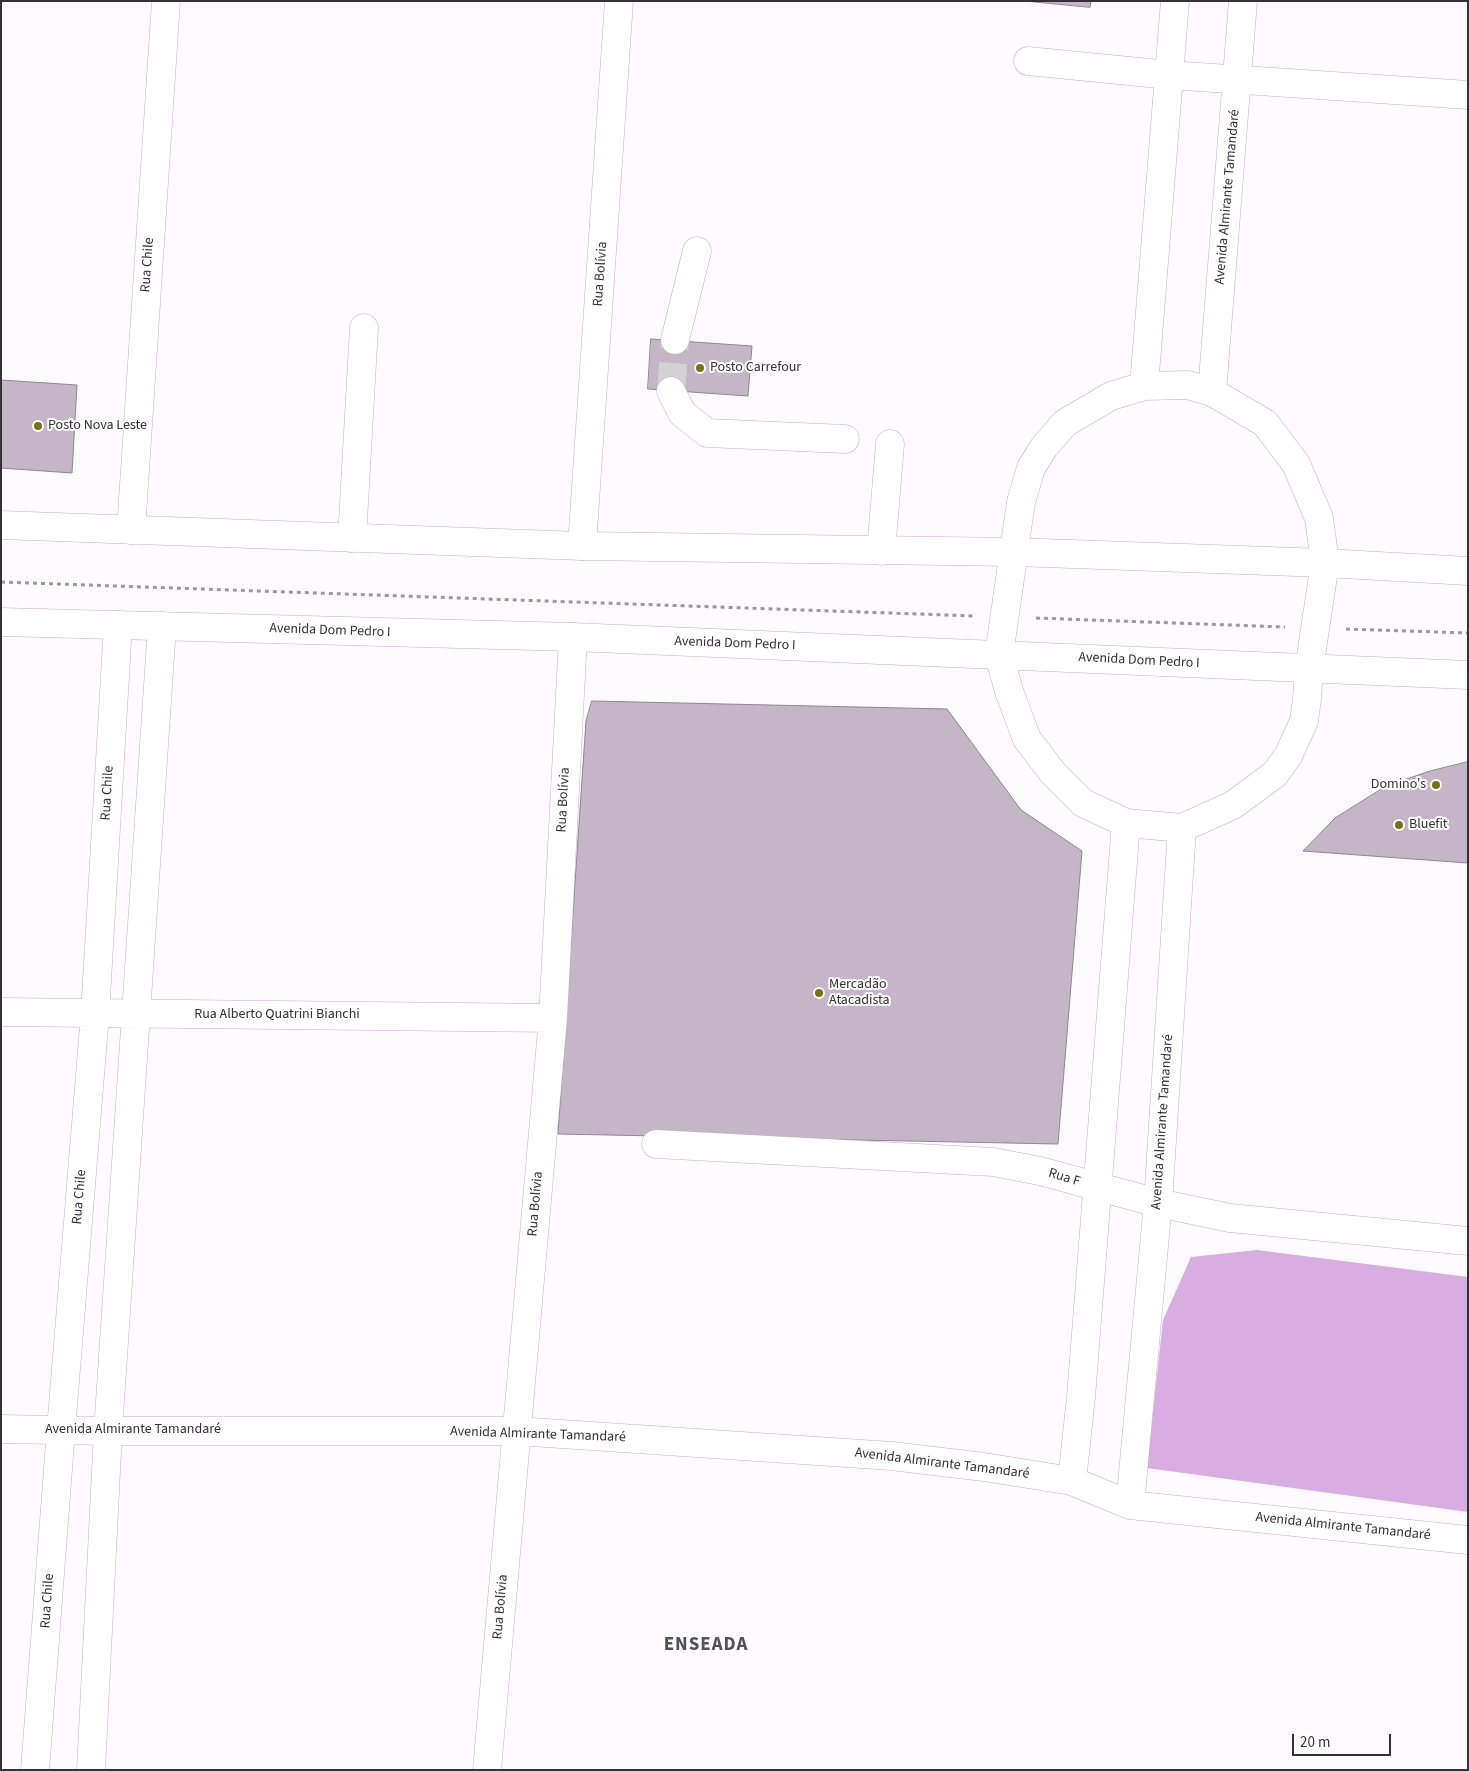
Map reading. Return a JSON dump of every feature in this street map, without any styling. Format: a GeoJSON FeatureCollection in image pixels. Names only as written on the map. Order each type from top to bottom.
{"type":"FeatureCollection","features":[{"type":"Feature","properties":{"kind":"street","name":"Rua Chile"},"geometry":{"type":"LineString","coordinates":[[130,530],[166,1]]}},
{"type":"Feature","properties":{"kind":"street","name":"Rua Bolívia"},"geometry":{"type":"LineString","coordinates":[[582,546],[620,1]]}},
{"type":"Feature","properties":{"kind":"street"},"geometry":{"type":"LineString","coordinates":[[1144,386],[1175,1]]}},
{"type":"Feature","properties":{"kind":"street","name":"Avenida Almirante Tamandaré"},"geometry":{"type":"LineString","coordinates":[[1212,392],[1243,1]]}},
{"type":"Feature","properties":{"kind":"street"},"geometry":{"type":"LineString","coordinates":[[1028,61],[1169,76],[1468,95]]}},
{"type":"Feature","properties":{"kind":"street"},"geometry":{"type":"LineString","coordinates":[[675,340],[697,250]]}},
{"type":"Feature","properties":{"kind":"street"},"geometry":{"type":"LineString","coordinates":[[352,538],[364,328]]}},
{"type":"Feature","properties":{"kind":"street"},"geometry":{"type":"LineString","coordinates":[[1188,385],[1212,392],[1265,423],[1296,464],[1320,518],[1325,563],[1308,669],[1304,721],[1288,756],[1275,774],[1233,804],[1182,828],[1126,823],[1083,803],[1053,774],[1027,739],[1009,691],[999,655],[1021,502],[1032,468],[1044,447],[1065,423],[1111,396],[1144,386],[1188,385]]}},
{"type":"Feature","properties":{"kind":"street"},"geometry":{"type":"LineString","coordinates":[[671,390],[682,414],[707,433],[845,439]]}},
{"type":"Feature","properties":{"kind":"street"},"geometry":{"type":"LineString","coordinates":[[881,551],[890,444]]}},
{"type":"Feature","properties":{"kind":"street"},"geometry":{"type":"LineString","coordinates":[[1,525],[582,546],[1015,552],[1468,570]]}},
{"type":"Feature","properties":{"kind":"street","name":"Avenida Dom Pedro I"},"geometry":{"type":"LineString","coordinates":[[1,622],[573,638],[1468,675]]}},
{"type":"Feature","properties":{"kind":"street","name":"Rua Chile"},"geometry":{"type":"LineString","coordinates":[[36,1770],[60,1430],[95,1014],[118,625]]}},
{"type":"Feature","properties":{"kind":"street"},"geometry":{"type":"LineString","coordinates":[[90,1770],[108,1431],[162,626]]}},
{"type":"Feature","properties":{"kind":"street","name":"Rua Bolívia"},"geometry":{"type":"LineString","coordinates":[[487,1770],[553,1018],[573,638]]}},
{"type":"Feature","properties":{"kind":"street"},"geometry":{"type":"LineString","coordinates":[[1072,1481],[1081,1397],[1126,823]]}},
{"type":"Feature","properties":{"kind":"street","name":"Avenida Almirante Tamandaré"},"geometry":{"type":"LineString","coordinates":[[1130,1505],[1158,1203],[1182,828]]}},
{"type":"Feature","properties":{"kind":"street","name":"Rua Alberto Quatrini Bianchi"},"geometry":{"type":"LineString","coordinates":[[1,1012],[553,1018]]}},
{"type":"Feature","properties":{"kind":"street","name":"Rua F"},"geometry":{"type":"LineString","coordinates":[[656,1144],[993,1162],[1040,1171],[1158,1203],[1230,1218],[1468,1241]]}},
{"type":"Feature","properties":{"kind":"street","name":"Avenida Almirante Tamandaré"},"geometry":{"type":"LineString","coordinates":[[1,1429],[108,1431],[516,1431],[892,1456],[984,1467],[1072,1481],[1130,1505],[1468,1540]]}},
{"type":"Feature","properties":{"kind":"path"},"geometry":{"type":"LineString","coordinates":[[1,582],[1468,633]]}},
{"type":"Feature","properties":{"kind":"shaded area"},"geometry":{"type":"Polygon","coordinates":[[[1257,1250],[1468,1277],[1468,1512],[1147,1468],[1163,1320],[1191,1257],[1257,1250]]]}},
{"type":"Feature","properties":{"kind":"building"},"geometry":{"type":"Polygon","coordinates":[[[1025,1],[1091,1],[1090,7],[1025,1]]]}},
{"type":"Feature","properties":{"kind":"building","name":"Posto Carrefour"},"geometry":{"type":"Polygon","coordinates":[[[651,339],[752,346],[748,396],[648,389],[651,339]]]}},
{"type":"Feature","properties":{"kind":"building","name":"Posto Nova Leste"},"geometry":{"type":"Polygon","coordinates":[[[1,380],[77,385],[72,473],[1,468],[1,380]]]}},
{"type":"Feature","properties":{"kind":"building","name":"Mercadão Atacadista"},"geometry":{"type":"Polygon","coordinates":[[[592,701],[947,709],[1021,810],[1082,851],[1058,1144],[558,1134],[586,721],[592,701]]]}},
{"type":"Feature","properties":{"kind":"building"},"geometry":{"type":"Polygon","coordinates":[[[1468,762],[1468,863],[1303,851],[1335,818],[1386,786],[1430,771],[1468,762]]]}},
{"type":"Feature","properties":{"kind":"tunnel"},"geometry":{"type":"LineString","coordinates":[[671,391],[675,340]]}},
{"type":"Feature","properties":{"kind":"place","name":"Posto Carrefour"},"geometry":{"type":"Point","coordinates":[700,368]}},
{"type":"Feature","properties":{"kind":"place","name":"Posto Nova Leste"},"geometry":{"type":"Point","coordinates":[38,426]}},
{"type":"Feature","properties":{"kind":"place","name":"Domino's"},"geometry":{"type":"Point","coordinates":[1436,785]}},
{"type":"Feature","properties":{"kind":"place","name":"Bluefit"},"geometry":{"type":"Point","coordinates":[1399,825]}},
{"type":"Feature","properties":{"kind":"place","name":"Mercadão Atacadista"},"geometry":{"type":"Point","coordinates":[819,993]}},
{"type":"Feature","properties":{"kind":"district","name":"ENSEADA"},"geometry":{"type":"Point","coordinates":[706,1646]}}]}
